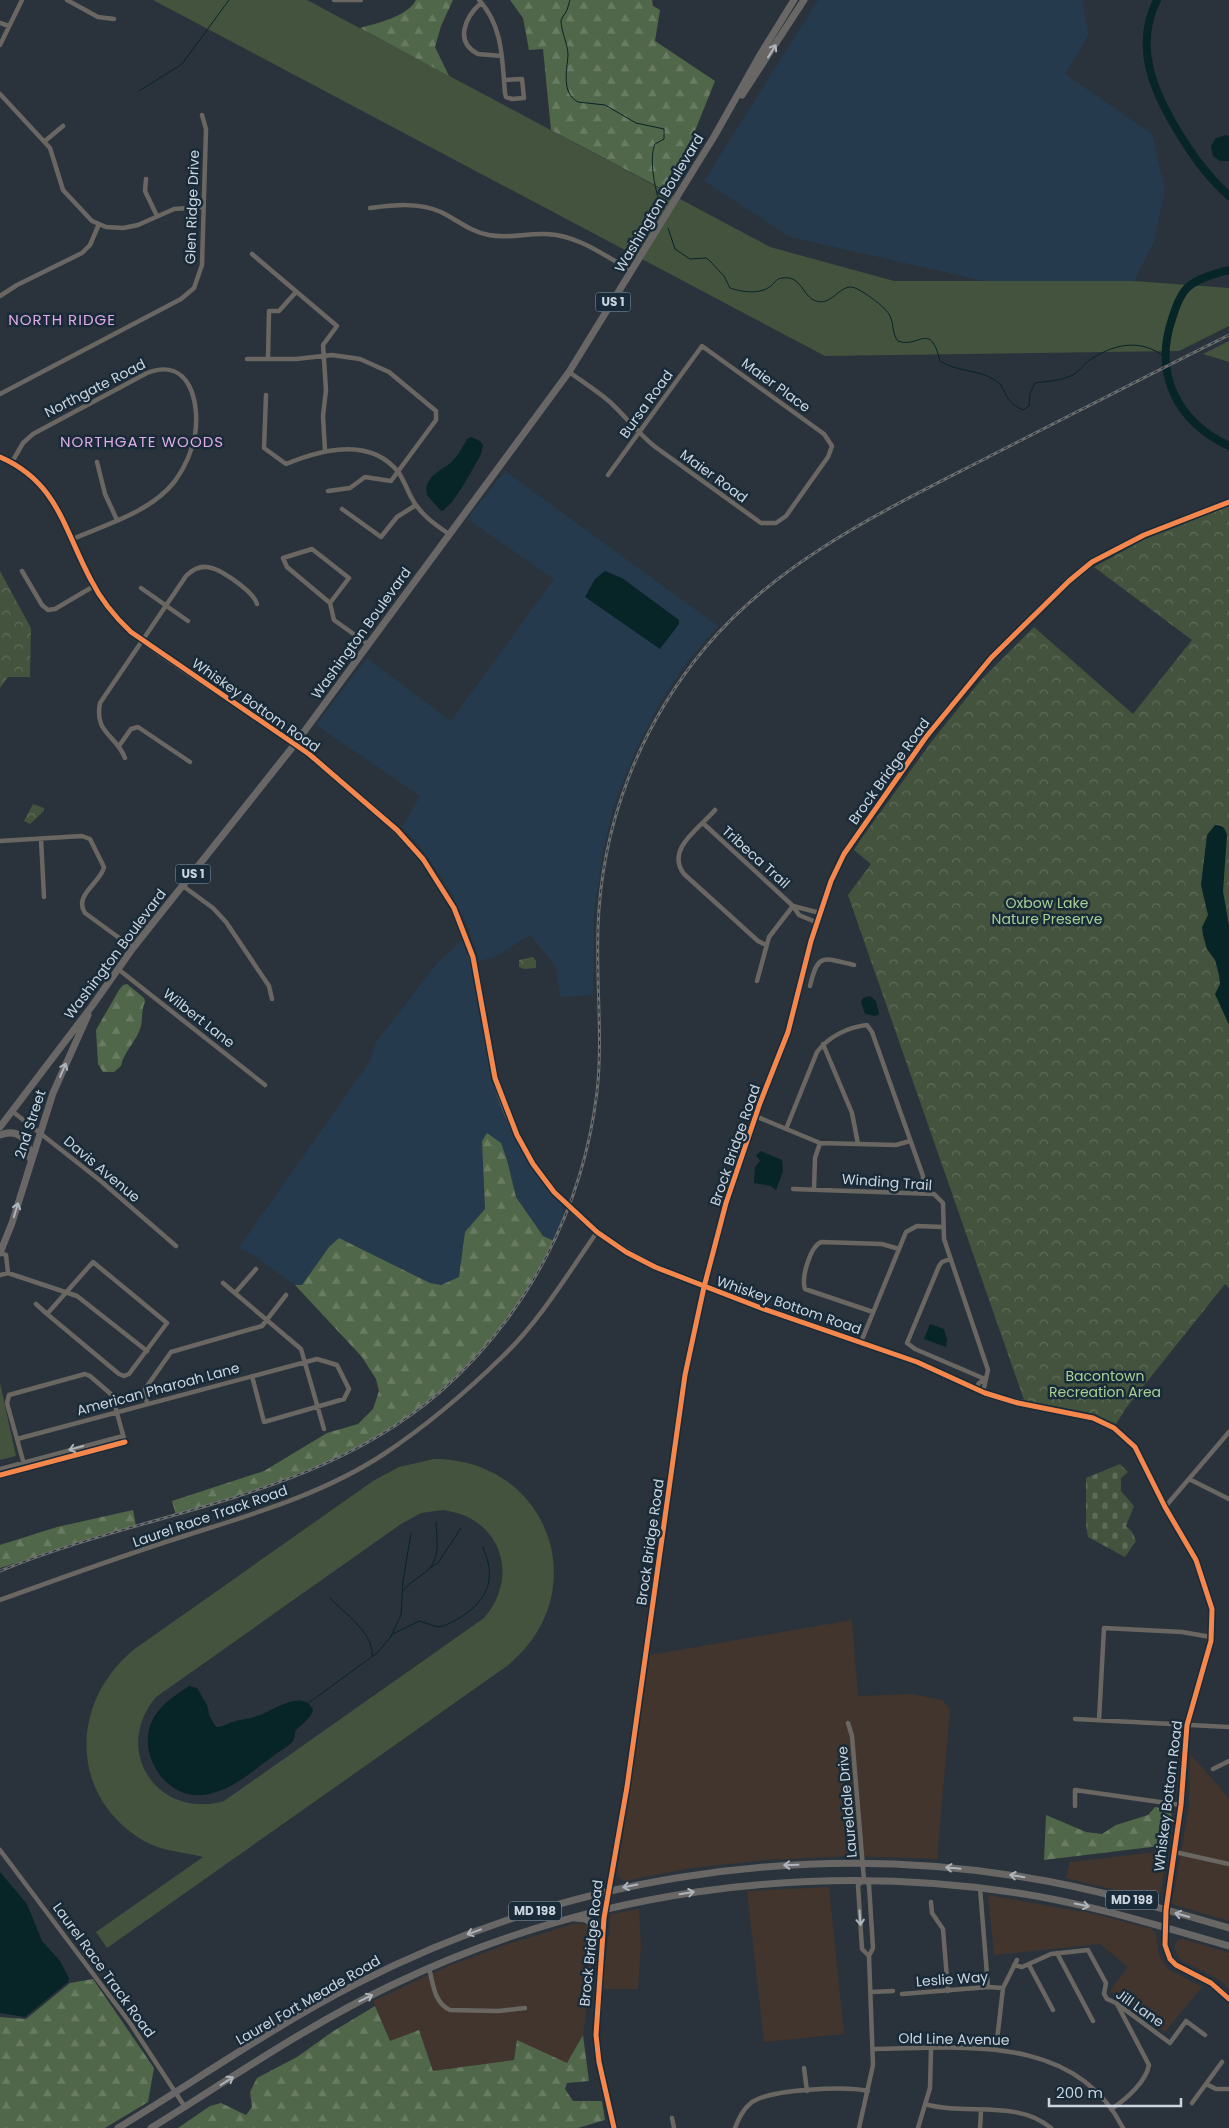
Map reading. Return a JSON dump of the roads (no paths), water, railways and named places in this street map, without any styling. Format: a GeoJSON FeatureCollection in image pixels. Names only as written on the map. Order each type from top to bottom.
{"type":"FeatureCollection","features":[{"type":"Feature","properties":{"kind":"main road","name":"Washington Boulevard"},"geometry":{"type":"LineString","coordinates":[[715,135],[760,55],[794,0]]}},
{"type":"Feature","properties":{"kind":"main road","name":"Washington Boulevard"},"geometry":{"type":"LineString","coordinates":[[0,1127],[92,1006],[133,948],[295,744],[370,645],[449,534],[569,372],[715,135],[804,0]]}},
{"type":"Feature","properties":{"kind":"main road","name":"2nd Street"},"geometry":{"type":"LineString","coordinates":[[0,1253],[40,1132],[64,1067],[92,1006]]}},
{"type":"Feature","properties":{"kind":"main road"},"geometry":{"type":"LineString","coordinates":[[0,1135],[12,1133],[24,1139],[30,1150],[30,1166]]}},
{"type":"Feature","properties":{"kind":"main road","name":"Laurel Fort Meade Road"},"geometry":{"type":"LineString","coordinates":[[118,2128],[326,2000],[386,1969],[468,1934],[553,1906],[608,1890],[661,1880],[745,1868],[863,1863],[949,1867],[1021,1876],[1101,1892],[1229,1928]]}},
{"type":"Feature","properties":{"kind":"main road","name":"Laurel Fort Meade Road"},"geometry":{"type":"LineString","coordinates":[[151,2128],[334,2016],[429,1968],[530,1929],[605,1908],[663,1897],[747,1885],[864,1880],[908,1881],[980,1888],[1060,1900],[1165,1927],[1229,1946]]}},
{"type":"Feature","properties":{"kind":"main road"},"geometry":{"type":"LineString","coordinates":[[570,1918],[581,1918],[594,1924],[602,1947]]}},
{"type":"Feature","properties":{"kind":"street"},"geometry":{"type":"LineString","coordinates":[[0,45],[22,0]]}},
{"type":"Feature","properties":{"kind":"street"},"geometry":{"type":"LineString","coordinates":[[67,0],[98,17],[114,19]]}},
{"type":"Feature","properties":{"kind":"street"},"geometry":{"type":"LineString","coordinates":[[334,0],[361,0]]}},
{"type":"Feature","properties":{"kind":"street"},"geometry":{"type":"LineString","coordinates":[[502,56],[478,54],[466,42],[464,32],[466,22],[480,2],[494,22],[502,56],[504,80],[506,97],[512,100],[524,98],[522,78],[504,80]]}},
{"type":"Feature","properties":{"kind":"street"},"geometry":{"type":"LineString","coordinates":[[0,23],[9,26]]}},
{"type":"Feature","properties":{"kind":"street"},"geometry":{"type":"LineString","coordinates":[[0,94],[45,141],[53,153],[63,190],[86,216],[99,224],[115,228],[131,228],[174,209],[204,207]]}},
{"type":"Feature","properties":{"kind":"street","name":"Glen Ridge Drive"},"geometry":{"type":"LineString","coordinates":[[0,394],[188,294],[194,288],[200,274],[204,207],[206,130],[202,115]]}},
{"type":"Feature","properties":{"kind":"street"},"geometry":{"type":"LineString","coordinates":[[45,141],[63,126]]}},
{"type":"Feature","properties":{"kind":"street"},"geometry":{"type":"LineString","coordinates":[[146,179],[146,191],[157,216]]}},
{"type":"Feature","properties":{"kind":"street"},"geometry":{"type":"LineString","coordinates":[[370,208],[408,205],[426,207],[490,236],[515,237],[543,233],[565,236],[586,245],[632,271]]}},
{"type":"Feature","properties":{"kind":"street"},"geometry":{"type":"LineString","coordinates":[[0,296],[11,288],[82,253],[90,244],[99,224]]}},
{"type":"Feature","properties":{"kind":"street"},"geometry":{"type":"LineString","coordinates":[[252,254],[337,326],[324,341],[323,355],[326,390],[323,416],[325,451]]}},
{"type":"Feature","properties":{"kind":"street"},"geometry":{"type":"LineString","coordinates":[[268,360],[269,312],[279,311],[296,292]]}},
{"type":"Feature","properties":{"kind":"street","name":"Bursa Road"},"geometry":{"type":"LineString","coordinates":[[608,475],[702,346]]}},
{"type":"Feature","properties":{"kind":"street","name":"Maier Place"},"geometry":{"type":"LineString","coordinates":[[702,346],[824,434],[832,446]]}},
{"type":"Feature","properties":{"kind":"street"},"geometry":{"type":"LineString","coordinates":[[247,359],[296,360],[323,355],[351,357],[383,368],[436,411],[436,420],[391,481],[364,477],[350,488],[328,492]]}},
{"type":"Feature","properties":{"kind":"street","name":"Northgate Road"},"geometry":{"type":"LineString","coordinates":[[12,462],[23,443],[32,434],[147,373],[167,370],[179,374],[189,384],[195,411],[195,435],[187,460],[174,482],[157,498],[117,520],[73,539]]}},
{"type":"Feature","properties":{"kind":"street","name":"Maier Road"},"geometry":{"type":"LineString","coordinates":[[569,372],[609,401],[654,446],[725,499],[757,521],[766,524],[776,523],[786,516],[828,458],[832,446]]}},
{"type":"Feature","properties":{"kind":"street"},"geometry":{"type":"LineString","coordinates":[[266,395],[264,448],[286,464],[325,451],[356,449],[384,458],[398,472],[416,505],[425,516],[449,534]]}},
{"type":"Feature","properties":{"kind":"street","name":"Whiskey Bottom Road"},"geometry":{"type":"LineString","coordinates":[[0,457],[12,462],[34,477],[52,498],[94,586],[112,613],[142,641],[295,744],[334,775],[400,834],[423,859],[446,893],[460,922],[472,957],[491,1061],[504,1106],[516,1135],[533,1164],[562,1200],[580,1218],[597,1232],[639,1259],[704,1287],[917,1362],[983,1392],[1012,1402],[1090,1417],[1114,1428],[1139,1453],[1165,1507],[1193,1553],[1206,1585],[1212,1609],[1211,1637],[1187,1724],[1175,1852],[1166,1910]]}},
{"type":"Feature","properties":{"kind":"street"},"geometry":{"type":"LineString","coordinates":[[97,462],[105,494],[117,520]]}},
{"type":"Feature","properties":{"kind":"street","name":"Brock Bridge Road"},"geometry":{"type":"LineString","coordinates":[[614,2128],[599,2062],[596,2035],[605,1908],[632,1753],[683,1384],[704,1287],[726,1203],[755,1116],[788,1032],[806,961],[831,882],[844,854],[908,760],[991,658],[1069,581],[1092,562],[1144,535],[1229,502]]}},
{"type":"Feature","properties":{"kind":"street"},"geometry":{"type":"LineString","coordinates":[[342,509],[381,537],[397,517],[416,505]]}},
{"type":"Feature","properties":{"kind":"street"},"geometry":{"type":"LineString","coordinates":[[330,604],[349,578],[312,549],[283,558],[287,567],[330,604],[334,620],[370,645]]}},
{"type":"Feature","properties":{"kind":"street"},"geometry":{"type":"LineString","coordinates":[[125,758],[119,746],[101,728],[98,716],[100,703],[190,572],[196,568],[208,567],[219,571],[249,592],[257,604]]}},
{"type":"Feature","properties":{"kind":"street"},"geometry":{"type":"LineString","coordinates":[[22,571],[29,580],[42,606],[48,610],[55,609],[94,586]]}},
{"type":"Feature","properties":{"kind":"street"},"geometry":{"type":"LineString","coordinates":[[141,588],[188,621]]}},
{"type":"Feature","properties":{"kind":"street"},"geometry":{"type":"LineString","coordinates":[[119,746],[131,729],[138,727],[190,762]]}},
{"type":"Feature","properties":{"kind":"street"},"geometry":{"type":"LineString","coordinates":[[715,810],[678,851],[680,869],[758,941],[766,945]]}},
{"type":"Feature","properties":{"kind":"street","name":"Tribeca Trail"},"geometry":{"type":"LineString","coordinates":[[704,824],[793,906],[799,915],[818,923]]}},
{"type":"Feature","properties":{"kind":"street"},"geometry":{"type":"LineString","coordinates":[[0,841],[86,837],[92,842],[104,867],[102,874],[83,897],[82,907],[85,913],[133,948]]}},
{"type":"Feature","properties":{"kind":"street"},"geometry":{"type":"LineString","coordinates":[[41,839],[44,897]]}},
{"type":"Feature","properties":{"kind":"street"},"geometry":{"type":"LineString","coordinates":[[183,886],[212,908],[226,922],[269,986],[272,998]]}},
{"type":"Feature","properties":{"kind":"street"},"geometry":{"type":"LineString","coordinates":[[757,981],[766,945],[776,927],[793,906]]}},
{"type":"Feature","properties":{"kind":"street","name":"Tribeca Trail"},"geometry":{"type":"LineString","coordinates":[[793,906],[820,914]]}},
{"type":"Feature","properties":{"kind":"street"},"geometry":{"type":"LineString","coordinates":[[806,961],[816,964],[830,959],[854,965]]}},
{"type":"Feature","properties":{"kind":"street"},"geometry":{"type":"LineString","coordinates":[[810,986],[816,964]]}},
{"type":"Feature","properties":{"kind":"street","name":"Wilbert Lane"},"geometry":{"type":"LineString","coordinates":[[118,969],[265,1085]]}},
{"type":"Feature","properties":{"kind":"street"},"geometry":{"type":"LineString","coordinates":[[786,1128],[817,1052],[823,1044],[833,1036],[862,1026],[870,1028],[922,1176],[924,1193]]}},
{"type":"Feature","properties":{"kind":"street"},"geometry":{"type":"LineString","coordinates":[[823,1044],[852,1112],[858,1144]]}},
{"type":"Feature","properties":{"kind":"street","name":"Davis Avenue"},"geometry":{"type":"LineString","coordinates":[[12,1111],[102,1182],[176,1246]]}},
{"type":"Feature","properties":{"kind":"street"},"geometry":{"type":"LineString","coordinates":[[755,1116],[820,1143],[896,1145],[910,1140]]}},
{"type":"Feature","properties":{"kind":"street"},"geometry":{"type":"LineString","coordinates":[[814,1189],[815,1158],[820,1143]]}},
{"type":"Feature","properties":{"kind":"street","name":"Winding Trail"},"geometry":{"type":"LineString","coordinates":[[793,1189],[924,1193],[934,1194],[943,1203],[944,1239],[988,1370],[983,1392]]}},
{"type":"Feature","properties":{"kind":"street"},"geometry":{"type":"LineString","coordinates":[[861,1342],[899,1249],[910,1228],[943,1227]]}},
{"type":"Feature","properties":{"kind":"street","name":"Laurel Race Track Road"},"geometry":{"type":"LineString","coordinates":[[0,1600],[167,1542],[271,1509],[350,1473],[384,1454],[425,1424],[502,1358],[534,1320],[597,1232]]}},
{"type":"Feature","properties":{"kind":"street"},"geometry":{"type":"LineString","coordinates":[[873,1312],[805,1289],[803,1283],[814,1248],[821,1242],[882,1244],[899,1249]]}},
{"type":"Feature","properties":{"kind":"street"},"geometry":{"type":"LineString","coordinates":[[0,1253],[6,1255],[8,1272]]}},
{"type":"Feature","properties":{"kind":"street"},"geometry":{"type":"LineString","coordinates":[[950,1259],[942,1262],[939,1266],[907,1344],[985,1379]]}},
{"type":"Feature","properties":{"kind":"street"},"geometry":{"type":"LineString","coordinates":[[36,1304],[47,1314],[122,1375],[129,1374],[167,1323],[93,1262],[47,1314]]}},
{"type":"Feature","properties":{"kind":"street"},"geometry":{"type":"LineString","coordinates":[[235,1293],[256,1269]]}},
{"type":"Feature","properties":{"kind":"street"},"geometry":{"type":"LineString","coordinates":[[0,1275],[8,1272],[67,1291],[89,1304],[147,1352]]}},
{"type":"Feature","properties":{"kind":"street"},"geometry":{"type":"LineString","coordinates":[[223,1283],[298,1346],[305,1362],[324,1430]]}},
{"type":"Feature","properties":{"kind":"street"},"geometry":{"type":"LineString","coordinates":[[147,1404],[145,1389],[170,1352],[262,1326],[286,1295]]}},
{"type":"Feature","properties":{"kind":"street","name":"American Pharoah Lane"},"geometry":{"type":"LineString","coordinates":[[17,1439],[317,1359],[337,1365],[348,1383],[349,1389],[344,1399],[317,1407]]}},
{"type":"Feature","properties":{"kind":"street"},"geometry":{"type":"LineString","coordinates":[[0,1475],[125,1442],[118,1412],[110,1392],[87,1374],[11,1393],[8,1396],[7,1402],[24,1468]]}},
{"type":"Feature","properties":{"kind":"street"},"geometry":{"type":"LineString","coordinates":[[252,1376],[264,1422],[317,1407]]}},
{"type":"Feature","properties":{"kind":"street"},"geometry":{"type":"LineString","coordinates":[[976,1389],[979,1383],[985,1379]]}},
{"type":"Feature","properties":{"kind":"street"},"geometry":{"type":"LineString","coordinates":[[1165,1507],[1229,1432]]}},
{"type":"Feature","properties":{"kind":"street"},"geometry":{"type":"LineString","coordinates":[[0,1469],[123,1436]]}},
{"type":"Feature","properties":{"kind":"street"},"geometry":{"type":"LineString","coordinates":[[1189,1479],[1229,1499]]}},
{"type":"Feature","properties":{"kind":"street"},"geometry":{"type":"LineString","coordinates":[[1099,1720],[1104,1628],[1182,1632],[1211,1637]]}},
{"type":"Feature","properties":{"kind":"street"},"geometry":{"type":"LineString","coordinates":[[1075,1719],[1229,1727]]}},
{"type":"Feature","properties":{"kind":"street","name":"Laureldale Drive"},"geometry":{"type":"LineString","coordinates":[[848,1723],[852,1736],[864,1880]]}},
{"type":"Feature","properties":{"kind":"street"},"geometry":{"type":"LineString","coordinates":[[1214,1769],[1229,1761]]}},
{"type":"Feature","properties":{"kind":"street"},"geometry":{"type":"LineString","coordinates":[[1075,1806],[1075,1790],[1180,1805]]}},
{"type":"Feature","properties":{"kind":"street","name":"Laurel Race Track Road"},"geometry":{"type":"LineString","coordinates":[[0,1850],[130,2023],[186,2107]]}},
{"type":"Feature","properties":{"kind":"street"},"geometry":{"type":"LineString","coordinates":[[1175,1852],[1229,1864]]}},
{"type":"Feature","properties":{"kind":"street"},"geometry":{"type":"LineString","coordinates":[[859,2128],[868,2091],[874,2049],[869,1956],[873,1948],[869,1885],[864,1880],[858,1885],[862,1950],[869,1956]]}},
{"type":"Feature","properties":{"kind":"street"},"geometry":{"type":"LineString","coordinates":[[980,1888],[988,1987]]}},
{"type":"Feature","properties":{"kind":"street"},"geometry":{"type":"LineString","coordinates":[[931,1902],[932,1913],[943,1929],[948,1990]]}},
{"type":"Feature","properties":{"kind":"street"},"geometry":{"type":"LineString","coordinates":[[1166,1910],[1166,1945],[1170,1959],[1185,1970],[1211,1983],[1229,1999]]}},
{"type":"Feature","properties":{"kind":"street","name":"Jill Lane"},"geometry":{"type":"LineString","coordinates":[[996,2049],[1003,1988],[1015,1962],[1022,1968],[1058,1953],[1088,1950],[1106,1983],[1105,1997],[1170,2043],[1186,2021],[1205,2035]]}},
{"type":"Feature","properties":{"kind":"street"},"geometry":{"type":"LineString","coordinates":[[1058,1953],[1093,2021]]}},
{"type":"Feature","properties":{"kind":"street"},"geometry":{"type":"LineString","coordinates":[[1029,1965],[1053,2010]]}},
{"type":"Feature","properties":{"kind":"street"},"geometry":{"type":"LineString","coordinates":[[429,1968],[438,2001],[443,2008],[450,2010],[498,2011],[525,2008]]}},
{"type":"Feature","properties":{"kind":"street","name":"Leslie Way"},"geometry":{"type":"LineString","coordinates":[[902,1994],[988,1987],[1003,1988]]}},
{"type":"Feature","properties":{"kind":"street"},"geometry":{"type":"LineString","coordinates":[[871,1992],[893,1991]]}},
{"type":"Feature","properties":{"kind":"street"},"geometry":{"type":"LineString","coordinates":[[1113,2108],[1133,2091],[1146,2074],[1149,2065],[1116,2003]]}},
{"type":"Feature","properties":{"kind":"street"},"geometry":{"type":"LineString","coordinates":[[918,2128],[932,2075],[931,2048]]}},
{"type":"Feature","properties":{"kind":"street","name":"Old Line Avenue"},"geometry":{"type":"LineString","coordinates":[[874,2049],[996,2049],[1025,2054],[1054,2064],[1086,2082],[1113,2108],[1123,2128]]}},
{"type":"Feature","properties":{"kind":"street"},"geometry":{"type":"LineString","coordinates":[[1192,2103],[1222,2062]]}},
{"type":"Feature","properties":{"kind":"street"},"geometry":{"type":"LineString","coordinates":[[804,2068],[807,2091]]}},
{"type":"Feature","properties":{"kind":"street"},"geometry":{"type":"LineString","coordinates":[[1206,2084],[1216,2089],[1229,2089]]}},
{"type":"Feature","properties":{"kind":"street"},"geometry":{"type":"LineString","coordinates":[[735,2128],[744,2110],[759,2099],[770,2095],[847,2088],[868,2091]]}},
{"type":"Feature","properties":{"kind":"street"},"geometry":{"type":"LineString","coordinates":[[925,2104],[951,2110],[1015,2112],[1037,2119],[1051,2128]]}},
{"type":"Feature","properties":{"kind":"street"},"geometry":{"type":"LineString","coordinates":[[980,2128],[981,2111]]}},
{"type":"Feature","properties":{"kind":"street"},"geometry":{"type":"LineString","coordinates":[[672,2118],[674,2128]]}},
{"type":"Feature","properties":{"kind":"waterway"},"geometry":{"type":"LineString","coordinates":[[139,91],[182,64],[229,0]]}},
{"type":"Feature","properties":{"kind":"waterway"},"geometry":{"type":"LineString","coordinates":[[570,0],[561,20],[568,51],[566,81],[569,93],[578,102],[605,105],[636,123],[664,129],[664,139],[655,144],[652,159],[655,186],[662,210]]}},
{"type":"Feature","properties":{"kind":"waterway"},"geometry":{"type":"LineString","coordinates":[[1157,0],[1150,17],[1147,34],[1149,67],[1154,83],[1177,130],[1207,173],[1229,196]]}},
{"type":"Feature","properties":{"kind":"waterway"},"geometry":{"type":"LineString","coordinates":[[668,228],[675,249],[690,259],[706,258],[709,260],[724,276],[730,288],[756,292],[766,289],[776,280],[789,278],[798,283],[812,299],[821,302],[830,299],[846,288],[851,287],[860,290],[888,312],[898,341],[912,342],[928,339],[936,349],[940,361],[946,365],[988,376],[995,380],[1002,387],[1011,402],[1023,410],[1029,406],[1030,393],[1035,383],[1059,380],[1073,375],[1087,362],[1116,347],[1126,345],[1147,347],[1166,358]]}},
{"type":"Feature","properties":{"kind":"waterway"},"geometry":{"type":"LineString","coordinates":[[1229,270],[1201,279],[1184,291],[1172,319],[1167,340],[1166,359],[1168,377],[1174,394],[1184,410],[1196,424],[1211,436],[1229,446]]}},
{"type":"Feature","properties":{"kind":"waterway"},"geometry":{"type":"LineString","coordinates":[[402,1592],[429,1569],[435,1559],[437,1547],[436,1522]]}},
{"type":"Feature","properties":{"kind":"waterway"},"geometry":{"type":"LineString","coordinates":[[430,1568],[438,1563],[461,1528]]}},
{"type":"Feature","properties":{"kind":"waterway"},"geometry":{"type":"LineString","coordinates":[[307,1704],[377,1653],[390,1638],[401,1615],[403,1581],[411,1533]]}},
{"type":"Feature","properties":{"kind":"waterway"},"geometry":{"type":"LineString","coordinates":[[393,1634],[419,1621],[438,1627],[443,1626],[471,1610],[479,1602],[488,1584],[488,1562],[483,1547]]}},
{"type":"Feature","properties":{"kind":"waterway"},"geometry":{"type":"LineString","coordinates":[[330,1598],[357,1624],[369,1640],[372,1656]]}},
{"type":"Feature","properties":{"kind":"railway"},"geometry":{"type":"LineString","coordinates":[[0,1571],[56,1550],[229,1499],[285,1480],[339,1457],[391,1428],[440,1392],[471,1362],[500,1329],[525,1294],[546,1257],[564,1218],[579,1177],[590,1135],[599,1072],[598,929],[607,853],[628,779],[643,744],[661,711],[682,679],[705,648],[735,615],[769,586],[841,536],[919,492],[1229,335]]}},
{"type":"Feature","properties":{"kind":"district","name":"NORTH RIDGE"},"geometry":{"type":"Point","coordinates":[62,320]}},
{"type":"Feature","properties":{"kind":"district","name":"NORTHGATE WOODS"},"geometry":{"type":"Point","coordinates":[142,442]}},
{"type":"Feature","properties":{"kind":"park label","name":"Oxbow Lake Nature Preserve"},"geometry":{"type":"Point","coordinates":[1047,912]}},
{"type":"Feature","properties":{"kind":"park label","name":"Bacontown Recreation Area"},"geometry":{"type":"Point","coordinates":[1105,1384]}}]}
